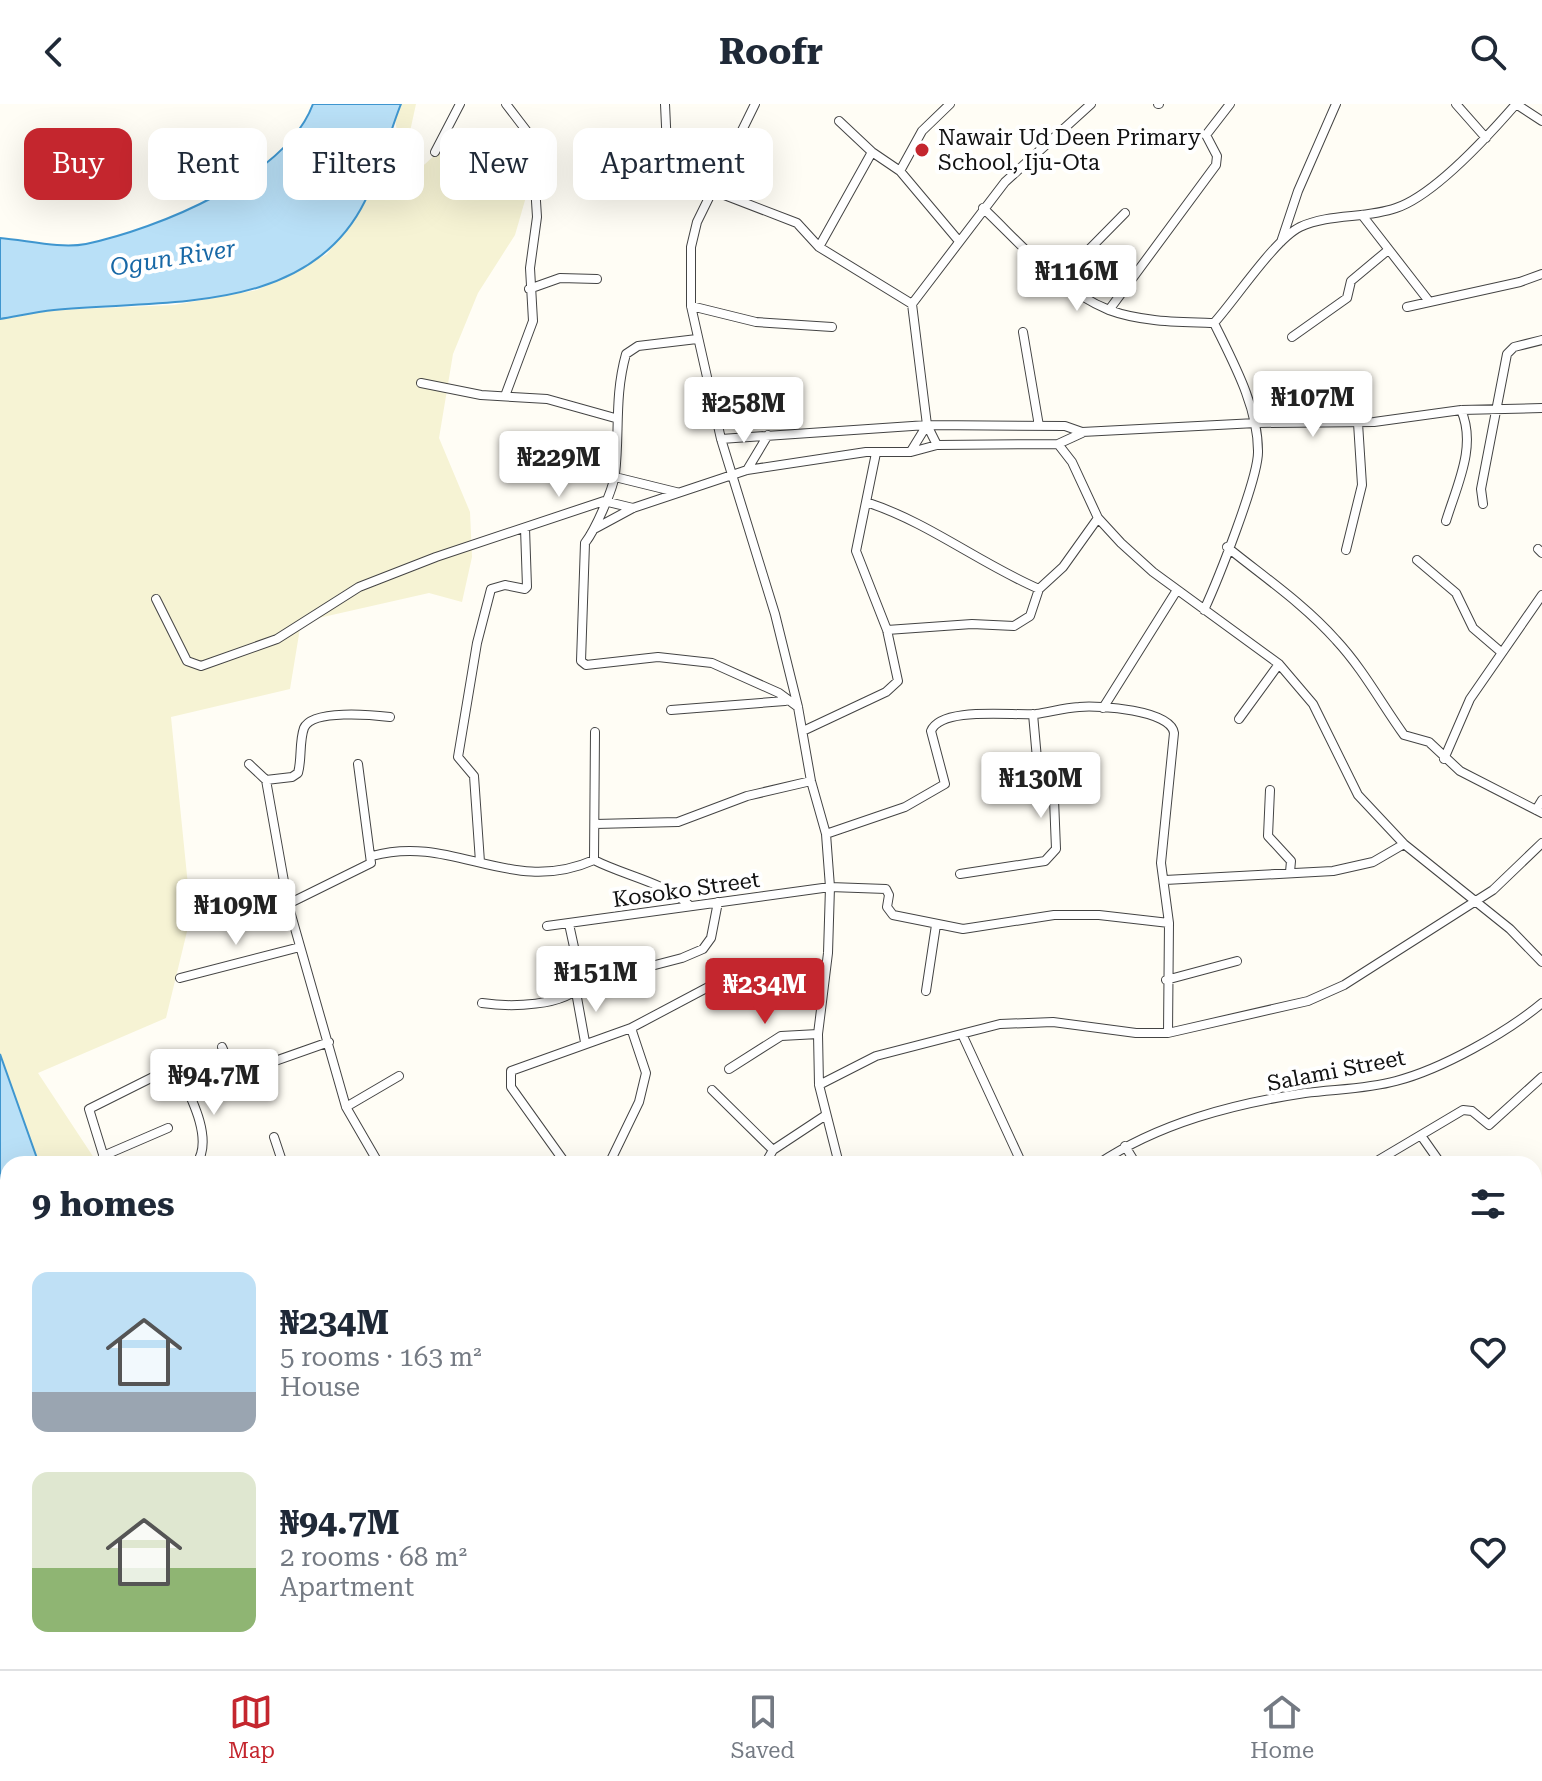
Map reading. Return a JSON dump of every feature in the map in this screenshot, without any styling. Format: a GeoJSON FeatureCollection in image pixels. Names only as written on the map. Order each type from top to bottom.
{"type":"FeatureCollection","features":[{"type":"Feature","properties":{"kind":"street"},"geometry":{"type":"LineString","coordinates":[[435,152],[460,104]]}},
{"type":"Feature","properties":{"kind":"street"},"geometry":{"type":"LineString","coordinates":[[505,396],[533,321],[529,289],[537,217],[532,138],[506,104]]}},
{"type":"Feature","properties":{"kind":"street"},"geometry":{"type":"LineString","coordinates":[[665,104],[666,128]]}},
{"type":"Feature","properties":{"kind":"street"},"geometry":{"type":"LineString","coordinates":[[744,128],[755,104]]}},
{"type":"Feature","properties":{"kind":"street"},"geometry":{"type":"LineString","coordinates":[[900,171],[922,131],[950,104]]}},
{"type":"Feature","properties":{"kind":"street"},"geometry":{"type":"LineString","coordinates":[[937,445],[927,425],[912,304],[983,208],[1035,153],[1091,104]]}},
{"type":"Feature","properties":{"kind":"street"},"geometry":{"type":"LineString","coordinates":[[1109,310],[1216,165],[1217,156],[1206,135],[1230,104]]}},
{"type":"Feature","properties":{"kind":"street"},"geometry":{"type":"LineString","coordinates":[[1280,243],[1298,191],[1336,104]]}},
{"type":"Feature","properties":{"kind":"street"},"geometry":{"type":"LineString","coordinates":[[1456,104],[1486,138]]}},
{"type":"Feature","properties":{"kind":"street"},"geometry":{"type":"LineString","coordinates":[[1214,323],[1280,243],[1298,228],[1327,219],[1362,215],[1407,204],[1486,138],[1516,104],[1542,121]]}},
{"type":"Feature","properties":{"kind":"street"},"geometry":{"type":"LineString","coordinates":[[839,121],[872,152],[900,171],[958,240]]}},
{"type":"Feature","properties":{"kind":"street"},"geometry":{"type":"LineString","coordinates":[[819,247],[872,152]]}},
{"type":"Feature","properties":{"kind":"street"},"geometry":{"type":"LineString","coordinates":[[709,200],[697,222],[691,247],[691,306],[721,439],[775,614],[798,707],[811,781],[826,834],[830,887],[828,953],[818,1034],[819,1085],[837,1156]]}},
{"type":"Feature","properties":{"kind":"street"},"geometry":{"type":"LineString","coordinates":[[737,200],[797,223],[819,247],[912,304]]}},
{"type":"Feature","properties":{"kind":"street"},"geometry":{"type":"LineString","coordinates":[[983,208],[1080,296],[1109,310],[1164,320],[1214,323]]}},
{"type":"Feature","properties":{"kind":"street"},"geometry":{"type":"LineString","coordinates":[[1059,280],[1125,213]]}},
{"type":"Feature","properties":{"kind":"street"},"geometry":{"type":"LineString","coordinates":[[1362,215],[1428,300]]}},
{"type":"Feature","properties":{"kind":"street"},"geometry":{"type":"LineString","coordinates":[[1292,337],[1347,298],[1351,281],[1387,251]]}},
{"type":"Feature","properties":{"kind":"street"},"geometry":{"type":"LineString","coordinates":[[1407,307],[1428,300],[1494,289],[1542,274]]}},
{"type":"Feature","properties":{"kind":"street"},"geometry":{"type":"LineString","coordinates":[[529,289],[556,278],[597,279]]}},
{"type":"Feature","properties":{"kind":"street"},"geometry":{"type":"LineString","coordinates":[[691,306],[756,322],[832,327]]}},
{"type":"Feature","properties":{"kind":"street"},"geometry":{"type":"LineString","coordinates":[[1204,610],[1219,578],[1258,460],[1256,423],[1214,323]]}},
{"type":"Feature","properties":{"kind":"street"},"geometry":{"type":"LineString","coordinates":[[1023,332],[1039,426]]}},
{"type":"Feature","properties":{"kind":"street"},"geometry":{"type":"LineString","coordinates":[[697,339],[630,349],[623,365],[615,418],[615,477],[596,528],[585,543],[580,621],[582,664],[658,657],[697,660],[722,665],[779,693],[785,701],[798,707]]}},
{"type":"Feature","properties":{"kind":"street"},"geometry":{"type":"LineString","coordinates":[[1483,504],[1481,489],[1499,410],[1507,354],[1514,347],[1542,340]]}},
{"type":"Feature","properties":{"kind":"street"},"geometry":{"type":"LineString","coordinates":[[421,383],[556,401],[615,418]]}},
{"type":"Feature","properties":{"kind":"street"},"geometry":{"type":"LineString","coordinates":[[721,439],[927,425],[1065,426],[1082,432],[1256,423],[1358,423],[1461,410],[1542,408]]}},
{"type":"Feature","properties":{"kind":"street"},"geometry":{"type":"LineString","coordinates":[[1446,521],[1469,443],[1470,429],[1461,410]]}},
{"type":"Feature","properties":{"kind":"street"},"geometry":{"type":"LineString","coordinates":[[1346,550],[1362,485],[1358,423]]}},
{"type":"Feature","properties":{"kind":"street"},"geometry":{"type":"LineString","coordinates":[[911,452],[927,425]]}},
{"type":"Feature","properties":{"kind":"street"},"geometry":{"type":"LineString","coordinates":[[596,528],[633,508],[747,470],[876,453],[911,452],[937,445],[1058,444],[1082,432]]}},
{"type":"Feature","properties":{"kind":"street"},"geometry":{"type":"LineString","coordinates":[[747,470],[768,435]]}},
{"type":"Feature","properties":{"kind":"street"},"geometry":{"type":"LineString","coordinates":[[1058,444],[1072,462],[1098,518],[1136,557],[1279,664],[1313,704],[1358,795],[1404,844],[1510,929],[1542,962]]}},
{"type":"Feature","properties":{"kind":"street"},"geometry":{"type":"LineString","coordinates":[[803,731],[894,687],[898,676],[887,630],[856,551],[876,453]]}},
{"type":"Feature","properties":{"kind":"street"},"geometry":{"type":"LineString","coordinates":[[615,477],[677,492]]}},
{"type":"Feature","properties":{"kind":"street"},"geometry":{"type":"LineString","coordinates":[[156,599],[187,661],[201,666],[292,631],[365,585],[604,501],[633,508]]}},
{"type":"Feature","properties":{"kind":"street"},"geometry":{"type":"LineString","coordinates":[[866,502],[918,521],[1002,573],[1039,589]]}},
{"type":"Feature","properties":{"kind":"street"},"geometry":{"type":"LineString","coordinates":[[887,630],[972,624],[1014,626],[1030,616],[1039,589],[1063,567],[1098,518]]}},
{"type":"Feature","properties":{"kind":"street"},"geometry":{"type":"LineString","coordinates":[[480,862],[474,776],[458,757],[477,643],[491,589],[505,585],[527,587],[525,528]]}},
{"type":"Feature","properties":{"kind":"street"},"geometry":{"type":"LineString","coordinates":[[1227,547],[1308,612],[1335,639],[1366,676],[1404,735],[1429,742],[1444,759],[1539,812],[1542,800]]}},
{"type":"Feature","properties":{"kind":"street"},"geometry":{"type":"LineString","coordinates":[[1417,560],[1456,593],[1473,628],[1501,652]]}},
{"type":"Feature","properties":{"kind":"street"},"geometry":{"type":"LineString","coordinates":[[1103,708],[1177,590]]}},
{"type":"Feature","properties":{"kind":"street"},"geometry":{"type":"LineString","coordinates":[[1444,759],[1470,699],[1542,595]]}},
{"type":"Feature","properties":{"kind":"street"},"geometry":{"type":"LineString","coordinates":[[1239,719],[1279,664]]}},
{"type":"Feature","properties":{"kind":"street"},"geometry":{"type":"LineString","coordinates":[[671,710],[785,701]]}},
{"type":"Feature","properties":{"kind":"street"},"geometry":{"type":"LineString","coordinates":[[826,834],[905,807],[945,784],[931,731],[940,720],[1007,712],[1033,714],[1080,706],[1155,715],[1174,728],[1162,841],[1169,923],[1166,980],[1168,1033]]}},
{"type":"Feature","properties":{"kind":"street"},"geometry":{"type":"LineString","coordinates":[[266,780],[292,777],[298,773],[304,729],[314,720],[352,714],[390,717]]}},
{"type":"Feature","properties":{"kind":"street"},"geometry":{"type":"LineString","coordinates":[[960,874],[1045,861],[1056,849],[1054,799],[1037,759],[1033,714]]}},
{"type":"Feature","properties":{"kind":"street"},"geometry":{"type":"LineString","coordinates":[[594,860],[595,732]]}},
{"type":"Feature","properties":{"kind":"street"},"geometry":{"type":"LineString","coordinates":[[249,764],[266,780],[288,904],[346,1107],[374,1156]]}},
{"type":"Feature","properties":{"kind":"street"},"geometry":{"type":"LineString","coordinates":[[288,904],[371,863],[358,764]]}},
{"type":"Feature","properties":{"kind":"street"},"geometry":{"type":"LineString","coordinates":[[595,824],[678,822],[747,796],[811,781]]}},
{"type":"Feature","properties":{"kind":"street"},"geometry":{"type":"LineString","coordinates":[[1270,790],[1268,836],[1290,860],[1290,872]]}},
{"type":"Feature","properties":{"kind":"street"},"geometry":{"type":"LineString","coordinates":[[819,1085],[876,1056],[962,1034],[1032,1021],[1144,1034],[1168,1033],[1325,995],[1493,890],[1542,843]]}},
{"type":"Feature","properties":{"kind":"street"},"geometry":{"type":"LineString","coordinates":[[1165,880],[1360,866],[1404,844]]}},
{"type":"Feature","properties":{"kind":"street"},"geometry":{"type":"LineString","coordinates":[[372,856],[406,850],[460,856],[531,874],[571,871],[594,860]]}},
{"type":"Feature","properties":{"kind":"street"},"geometry":{"type":"LineString","coordinates":[[594,860],[624,876],[666,888],[689,905]]}},
{"type":"Feature","properties":{"kind":"street","name":"Kosoko Street"},"geometry":{"type":"LineString","coordinates":[[547,926],[830,887],[886,889],[889,895],[887,907],[893,915],[936,925]]}},
{"type":"Feature","properties":{"kind":"street"},"geometry":{"type":"LineString","coordinates":[[482,1003],[530,1005],[576,992],[582,984],[682,958],[703,949],[711,938],[718,902]]}},
{"type":"Feature","properties":{"kind":"street"},"geometry":{"type":"LineString","coordinates":[[926,991],[936,925],[963,929],[1032,916],[1078,914],[1169,923]]}},
{"type":"Feature","properties":{"kind":"street"},"geometry":{"type":"LineString","coordinates":[[569,924],[582,984]]}},
{"type":"Feature","properties":{"kind":"street"},"geometry":{"type":"LineString","coordinates":[[180,978],[300,947]]}},
{"type":"Feature","properties":{"kind":"street"},"geometry":{"type":"LineString","coordinates":[[1166,980],[1237,961]]}},
{"type":"Feature","properties":{"kind":"street"},"geometry":{"type":"LineString","coordinates":[[560,1156],[511,1087],[511,1071],[631,1028],[731,975]]}},
{"type":"Feature","properties":{"kind":"street"},"geometry":{"type":"LineString","coordinates":[[576,992],[585,1042]]}},
{"type":"Feature","properties":{"kind":"street","name":"Salami Street"},"geometry":{"type":"LineString","coordinates":[[1110,1156],[1125,1146],[1217,1113],[1304,1094],[1398,1080],[1499,1033],[1542,1003]]}},
{"type":"Feature","properties":{"kind":"street"},"geometry":{"type":"LineString","coordinates":[[613,1156],[639,1102],[646,1073],[631,1028]]}},
{"type":"Feature","properties":{"kind":"street"},"geometry":{"type":"LineString","coordinates":[[729,1069],[781,1036],[818,1034]]}},
{"type":"Feature","properties":{"kind":"street"},"geometry":{"type":"LineString","coordinates":[[962,1034],[1018,1156]]}},
{"type":"Feature","properties":{"kind":"street"},"geometry":{"type":"LineString","coordinates":[[222,1047],[232,1070],[241,1073],[329,1042]]}},
{"type":"Feature","properties":{"kind":"street"},"geometry":{"type":"LineString","coordinates":[[174,1062],[199,1121],[204,1148],[200,1156]]}},
{"type":"Feature","properties":{"kind":"street"},"geometry":{"type":"LineString","coordinates":[[103,1156],[89,1109],[155,1076]]}},
{"type":"Feature","properties":{"kind":"street"},"geometry":{"type":"LineString","coordinates":[[346,1107],[399,1076]]}},
{"type":"Feature","properties":{"kind":"street"},"geometry":{"type":"LineString","coordinates":[[1387,1156],[1463,1110],[1472,1111],[1489,1125],[1542,1077]]}},
{"type":"Feature","properties":{"kind":"street"},"geometry":{"type":"LineString","coordinates":[[712,1090],[773,1150]]}},
{"type":"Feature","properties":{"kind":"street"},"geometry":{"type":"LineString","coordinates":[[770,1156],[773,1150],[826,1115]]}},
{"type":"Feature","properties":{"kind":"street"},"geometry":{"type":"LineString","coordinates":[[112,1156],[168,1128]]}},
{"type":"Feature","properties":{"kind":"street"},"geometry":{"type":"LineString","coordinates":[[274,1137],[280,1156]]}},
{"type":"Feature","properties":{"kind":"street"},"geometry":{"type":"LineString","coordinates":[[1422,1137],[1435,1156]]}},
{"type":"Feature","properties":{"kind":"street"},"geometry":{"type":"LineString","coordinates":[[1125,1146],[1131,1156]]}},
{"type":"Feature","properties":{"kind":"shaded area"},"geometry":{"type":"Polygon","coordinates":[[[393,104],[416,104],[411,128],[396,128],[393,104]]]}},
{"type":"Feature","properties":{"kind":"shaded area"},"geometry":{"type":"Polygon","coordinates":[[[440,150],[440,200],[525,200],[515,235],[478,293],[453,354],[439,438],[470,512],[472,557],[462,602],[429,593],[301,622],[290,689],[171,717],[191,915],[166,1018],[38,1073],[93,1156],[36,1156],[0,1054],[0,319],[54,310],[174,305],[257,290],[327,254],[365,202],[424,200],[424,165],[440,150]]]}},
{"type":"Feature","properties":{"kind":"water"},"geometry":{"type":"Polygon","coordinates":[[[313,104],[401,104],[393,128],[299,128],[313,104]]]}},
{"type":"Feature","properties":{"kind":"water","name":"Ogun River"},"geometry":{"type":"Polygon","coordinates":[[[283,147],[283,200],[365,200],[340,239],[307,265],[270,284],[228,295],[54,310],[0,319],[0,238],[54,245],[86,244],[148,226],[208,200],[267,200],[267,162],[283,147]]]}},
{"type":"Feature","properties":{"kind":"water"},"geometry":{"type":"Polygon","coordinates":[[[0,1054],[36,1156],[0,1156],[0,1054]]]}},
{"type":"Feature","properties":{"kind":"place","name":"Nawair Ud Deen Primary School, Iju-Ota"},"geometry":{"type":"Point","coordinates":[922,150]}}]}
